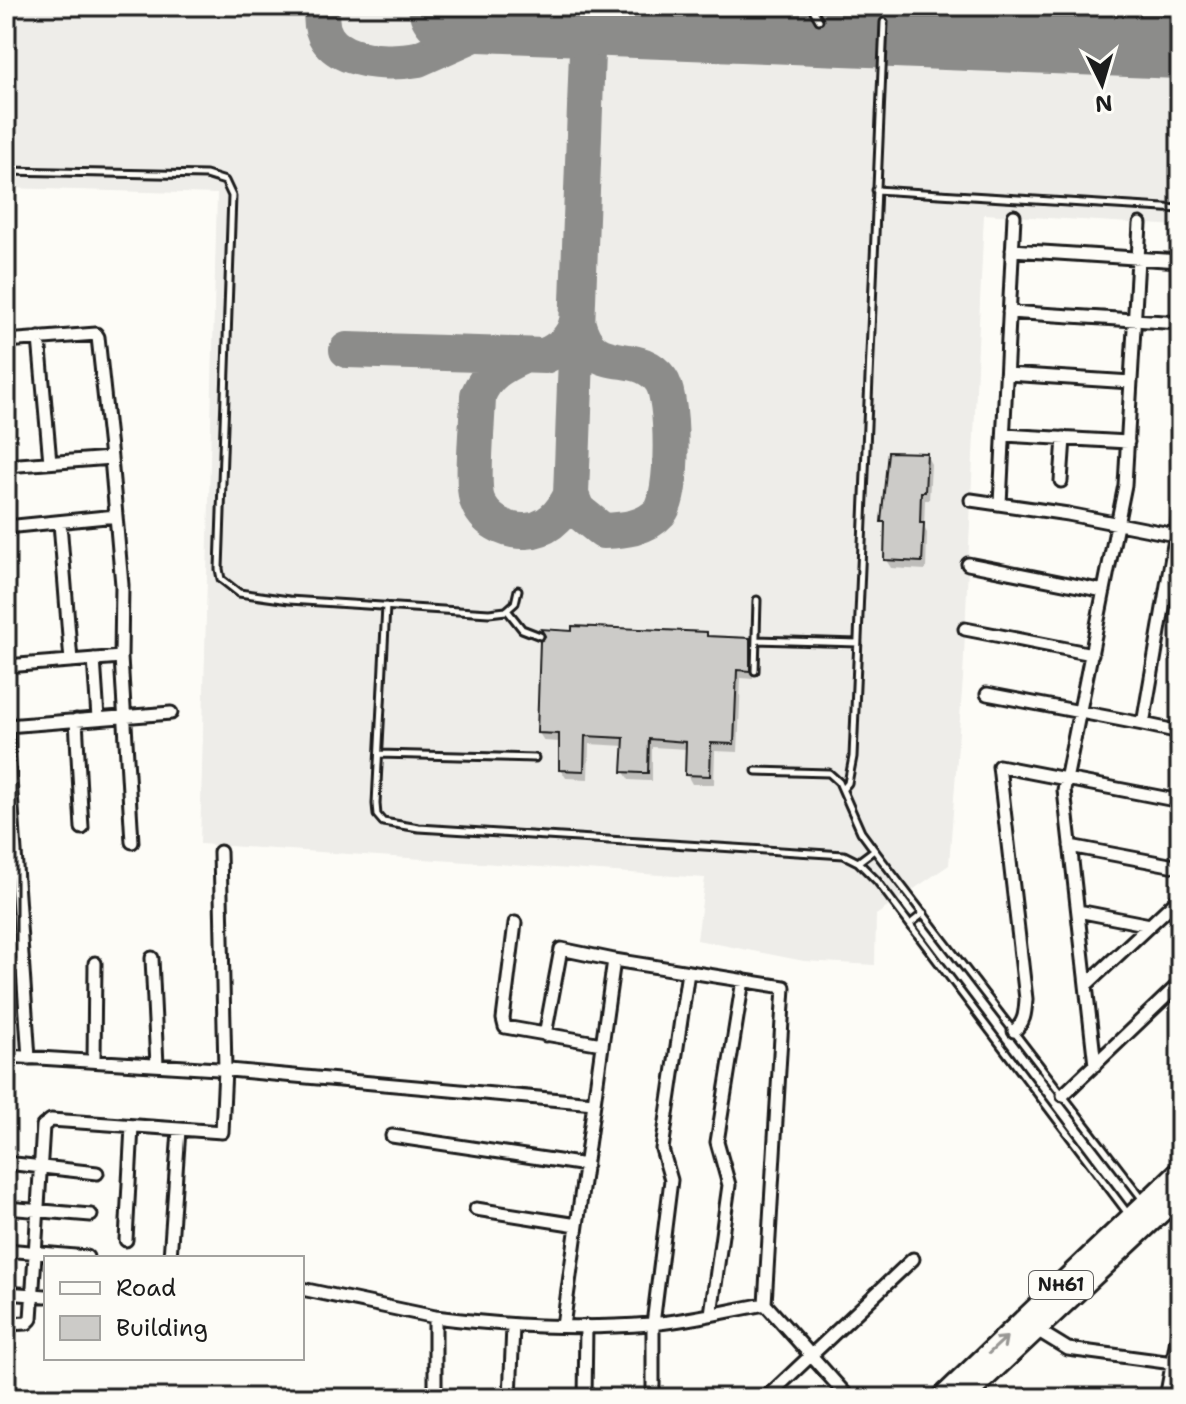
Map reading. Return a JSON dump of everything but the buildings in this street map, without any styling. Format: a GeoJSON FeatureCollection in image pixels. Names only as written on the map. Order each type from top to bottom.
{"type":"FeatureCollection","features":[{"type":"Feature","properties":{"kind":"highway","name":"NH61"},"geometry":{"type":"LineString","coordinates":[[941,1398],[1151,1211],[1179,1174]]}},
{"type":"Feature","properties":{"kind":"highway","name":"NH61"},"geometry":{"type":"LineString","coordinates":[[1151,1211],[1180,1195]]}},
{"type":"Feature","properties":{"kind":"highway","name":"NH61"},"geometry":{"type":"LineString","coordinates":[[965,1398],[1037,1330],[1136,1225]]}},
{"type":"Feature","properties":{"kind":"street"},"geometry":{"type":"LineString","coordinates":[[1000,504],[1014,216]]}},
{"type":"Feature","properties":{"kind":"street"},"geometry":{"type":"LineString","coordinates":[[1095,1065],[1064,790],[1125,485],[1140,224]]}},
{"type":"Feature","properties":{"kind":"street"},"geometry":{"type":"LineString","coordinates":[[1012,250],[1180,261]]}},
{"type":"Feature","properties":{"kind":"street"},"geometry":{"type":"LineString","coordinates":[[1009,312],[1180,323]]}},
{"type":"Feature","properties":{"kind":"street"},"geometry":{"type":"LineString","coordinates":[[6,341],[92,333],[98,337],[122,585],[121,657],[132,842]]}},
{"type":"Feature","properties":{"kind":"street"},"geometry":{"type":"LineString","coordinates":[[39,338],[50,462]]}},
{"type":"Feature","properties":{"kind":"street"},"geometry":{"type":"LineString","coordinates":[[1006,374],[1131,382]]}},
{"type":"Feature","properties":{"kind":"street"},"geometry":{"type":"LineString","coordinates":[[1004,435],[1128,442]]}},
{"type":"Feature","properties":{"kind":"street"},"geometry":{"type":"LineString","coordinates":[[1061,481],[1064,438]]}},
{"type":"Feature","properties":{"kind":"street"},"geometry":{"type":"LineString","coordinates":[[6,466],[111,458]]}},
{"type":"Feature","properties":{"kind":"street"},"geometry":{"type":"LineString","coordinates":[[971,500],[1178,535]]}},
{"type":"Feature","properties":{"kind":"street"},"geometry":{"type":"LineString","coordinates":[[1143,724],[1180,510]]}},
{"type":"Feature","properties":{"kind":"street"},"geometry":{"type":"LineString","coordinates":[[6,527],[116,516]]}},
{"type":"Feature","properties":{"kind":"street"},"geometry":{"type":"LineString","coordinates":[[60,523],[71,661]]}},
{"type":"Feature","properties":{"kind":"street"},"geometry":{"type":"LineString","coordinates":[[968,564],[1104,591]]}},
{"type":"Feature","properties":{"kind":"street"},"geometry":{"type":"LineString","coordinates":[[965,629],[1092,654]]}},
{"type":"Feature","properties":{"kind":"street"},"geometry":{"type":"LineString","coordinates":[[6,666],[121,657]]}},
{"type":"Feature","properties":{"kind":"street"},"geometry":{"type":"LineString","coordinates":[[94,659],[98,718]]}},
{"type":"Feature","properties":{"kind":"street"},"geometry":{"type":"LineString","coordinates":[[987,694],[1180,732]]}},
{"type":"Feature","properties":{"kind":"street"},"geometry":{"type":"LineString","coordinates":[[7,726],[171,713]]}},
{"type":"Feature","properties":{"kind":"street"},"geometry":{"type":"LineString","coordinates":[[6,719],[11,856],[29,1058]]}},
{"type":"Feature","properties":{"kind":"street"},"geometry":{"type":"LineString","coordinates":[[76,720],[82,828]]}},
{"type":"Feature","properties":{"kind":"street"},"geometry":{"type":"LineString","coordinates":[[1014,1031],[1021,1025],[1026,999],[999,766],[1180,801]]}},
{"type":"Feature","properties":{"kind":"street"},"geometry":{"type":"LineString","coordinates":[[1070,846],[1180,867]]}},
{"type":"Feature","properties":{"kind":"street"},"geometry":{"type":"LineString","coordinates":[[6,1324],[29,1321],[43,1126],[46,1122],[222,1132],[225,1069],[220,852]]}},
{"type":"Feature","properties":{"kind":"street"},"geometry":{"type":"LineString","coordinates":[[1086,985],[1180,897]]}},
{"type":"Feature","properties":{"kind":"street"},"geometry":{"type":"LineString","coordinates":[[1078,911],[1150,925]]}},
{"type":"Feature","properties":{"kind":"street"},"geometry":{"type":"LineString","coordinates":[[515,923],[504,1024],[509,1029],[602,1044]]}},
{"type":"Feature","properties":{"kind":"street"},"geometry":{"type":"LineString","coordinates":[[545,1035],[561,949],[784,987],[765,1304],[849,1398]]}},
{"type":"Feature","properties":{"kind":"street"},"geometry":{"type":"LineString","coordinates":[[152,958],[157,1065]]}},
{"type":"Feature","properties":{"kind":"street"},"geometry":{"type":"LineString","coordinates":[[563,1326],[614,960]]}},
{"type":"Feature","properties":{"kind":"street"},"geometry":{"type":"LineString","coordinates":[[94,1061],[95,963]]}},
{"type":"Feature","properties":{"kind":"street"},"geometry":{"type":"LineString","coordinates":[[6,966],[22,965]]}},
{"type":"Feature","properties":{"kind":"street"},"geometry":{"type":"LineString","coordinates":[[653,1398],[653,1324],[671,1180],[662,1149],[688,972]]}},
{"type":"Feature","properties":{"kind":"street"},"geometry":{"type":"LineString","coordinates":[[711,1314],[729,1185],[717,1142],[743,980]]}},
{"type":"Feature","properties":{"kind":"street"},"geometry":{"type":"LineString","coordinates":[[1063,1095],[1180,983]]}},
{"type":"Feature","properties":{"kind":"street"},"geometry":{"type":"LineString","coordinates":[[6,1056],[225,1069],[594,1103]]}},
{"type":"Feature","properties":{"kind":"street"},"geometry":{"type":"LineString","coordinates":[[126,1240],[132,1126]]}},
{"type":"Feature","properties":{"kind":"street"},"geometry":{"type":"LineString","coordinates":[[170,1256],[179,1130]]}},
{"type":"Feature","properties":{"kind":"street"},"geometry":{"type":"LineString","coordinates":[[392,1136],[586,1165]]}},
{"type":"Feature","properties":{"kind":"street"},"geometry":{"type":"LineString","coordinates":[[6,1163],[97,1173]]}},
{"type":"Feature","properties":{"kind":"street"},"geometry":{"type":"LineString","coordinates":[[6,1208],[91,1215]]}},
{"type":"Feature","properties":{"kind":"street"},"geometry":{"type":"LineString","coordinates":[[476,1209],[577,1225]]}},
{"type":"Feature","properties":{"kind":"street"},"geometry":{"type":"LineString","coordinates":[[6,1250],[77,1256]]}},
{"type":"Feature","properties":{"kind":"street"},"geometry":{"type":"LineString","coordinates":[[766,1398],[913,1259]]}},
{"type":"Feature","properties":{"kind":"street"},"geometry":{"type":"LineString","coordinates":[[304,1289],[435,1317],[513,1326],[653,1324],[765,1304]]}},
{"type":"Feature","properties":{"kind":"street"},"geometry":{"type":"LineString","coordinates":[[6,1293],[44,1296]]}},
{"type":"Feature","properties":{"kind":"street"},"geometry":{"type":"LineString","coordinates":[[435,1317],[435,1398]]}},
{"type":"Feature","properties":{"kind":"street"},"geometry":{"type":"LineString","coordinates":[[1166,1398],[1175,1381],[1173,1363],[1180,1323]]}},
{"type":"Feature","properties":{"kind":"street"},"geometry":{"type":"LineString","coordinates":[[510,1398],[513,1326]]}},
{"type":"Feature","properties":{"kind":"street"},"geometry":{"type":"LineString","coordinates":[[585,1398],[586,1326]]}},
{"type":"Feature","properties":{"kind":"street"},"geometry":{"type":"LineString","coordinates":[[1037,1330],[1068,1349],[1173,1363]]}},
{"type":"Feature","properties":{"kind":"lane"},"geometry":{"type":"LineString","coordinates":[[811,6],[819,20]]}},
{"type":"Feature","properties":{"kind":"lane"},"geometry":{"type":"LineString","coordinates":[[843,789],[848,783],[853,757],[884,22]]}},
{"type":"Feature","properties":{"kind":"lane"},"geometry":{"type":"LineString","coordinates":[[6,171],[206,175],[225,181],[232,196],[221,579],[239,593],[289,600],[489,613],[507,610],[515,603],[518,590]]}},
{"type":"Feature","properties":{"kind":"lane"},"geometry":{"type":"LineString","coordinates":[[876,190],[1180,209]]}},
{"type":"Feature","properties":{"kind":"lane"},"geometry":{"type":"LineString","coordinates":[[755,671],[757,600]]}},
{"type":"Feature","properties":{"kind":"lane"},"geometry":{"type":"LineString","coordinates":[[386,606],[377,815],[383,822],[395,826],[828,852],[858,862],[910,924],[1136,1225]]}},
{"type":"Feature","properties":{"kind":"lane"},"geometry":{"type":"LineString","coordinates":[[507,610],[522,629],[540,636]]}},
{"type":"Feature","properties":{"kind":"lane"},"geometry":{"type":"LineString","coordinates":[[756,640],[858,643]]}},
{"type":"Feature","properties":{"kind":"lane"},"geometry":{"type":"LineString","coordinates":[[379,754],[535,758]]}},
{"type":"Feature","properties":{"kind":"lane"},"geometry":{"type":"LineString","coordinates":[[756,771],[829,773],[843,789],[861,832],[874,850],[1151,1211]]}},
{"type":"Feature","properties":{"kind":"lane"},"geometry":{"type":"LineString","coordinates":[[858,862],[874,850]]}},
{"type":"Feature","properties":{"kind":"lane"},"geometry":{"type":"LineString","coordinates":[[910,924],[924,913]]}},
{"type":"Feature","properties":{"kind":"shaded area"},"geometry":{"type":"Polygon","coordinates":[[[6,6],[1180,6],[1180,226],[984,214],[963,678],[949,865],[876,915],[875,965],[804,961],[697,940],[705,878],[200,844],[217,194],[6,188],[6,6]]]}},
{"type":"Feature","properties":{"kind":"taxiway"},"geometry":{"type":"LineString","coordinates":[[323,6],[322,24],[327,38],[338,49],[368,60],[418,59],[515,16],[548,9],[573,25],[587,52]]}},
{"type":"Feature","properties":{"kind":"taxiway"},"geometry":{"type":"LineString","coordinates":[[577,321],[584,339],[593,351],[651,370],[661,380],[665,390],[671,447],[665,502],[654,518],[633,528],[603,531],[577,510],[571,495],[587,52],[601,27],[626,12]]}},
{"type":"Feature","properties":{"kind":"taxiway"},"geometry":{"type":"LineString","coordinates":[[347,350],[545,356],[566,342],[577,321]]}},
{"type":"Feature","properties":{"kind":"taxiway"},"geometry":{"type":"LineString","coordinates":[[521,357],[495,372],[478,395],[477,500],[496,523],[526,531],[541,528],[553,520],[571,495]]}},
{"type":"Feature","properties":{"kind":"runway"},"geometry":{"type":"LineString","coordinates":[[453,6],[1180,34]]}}]}
